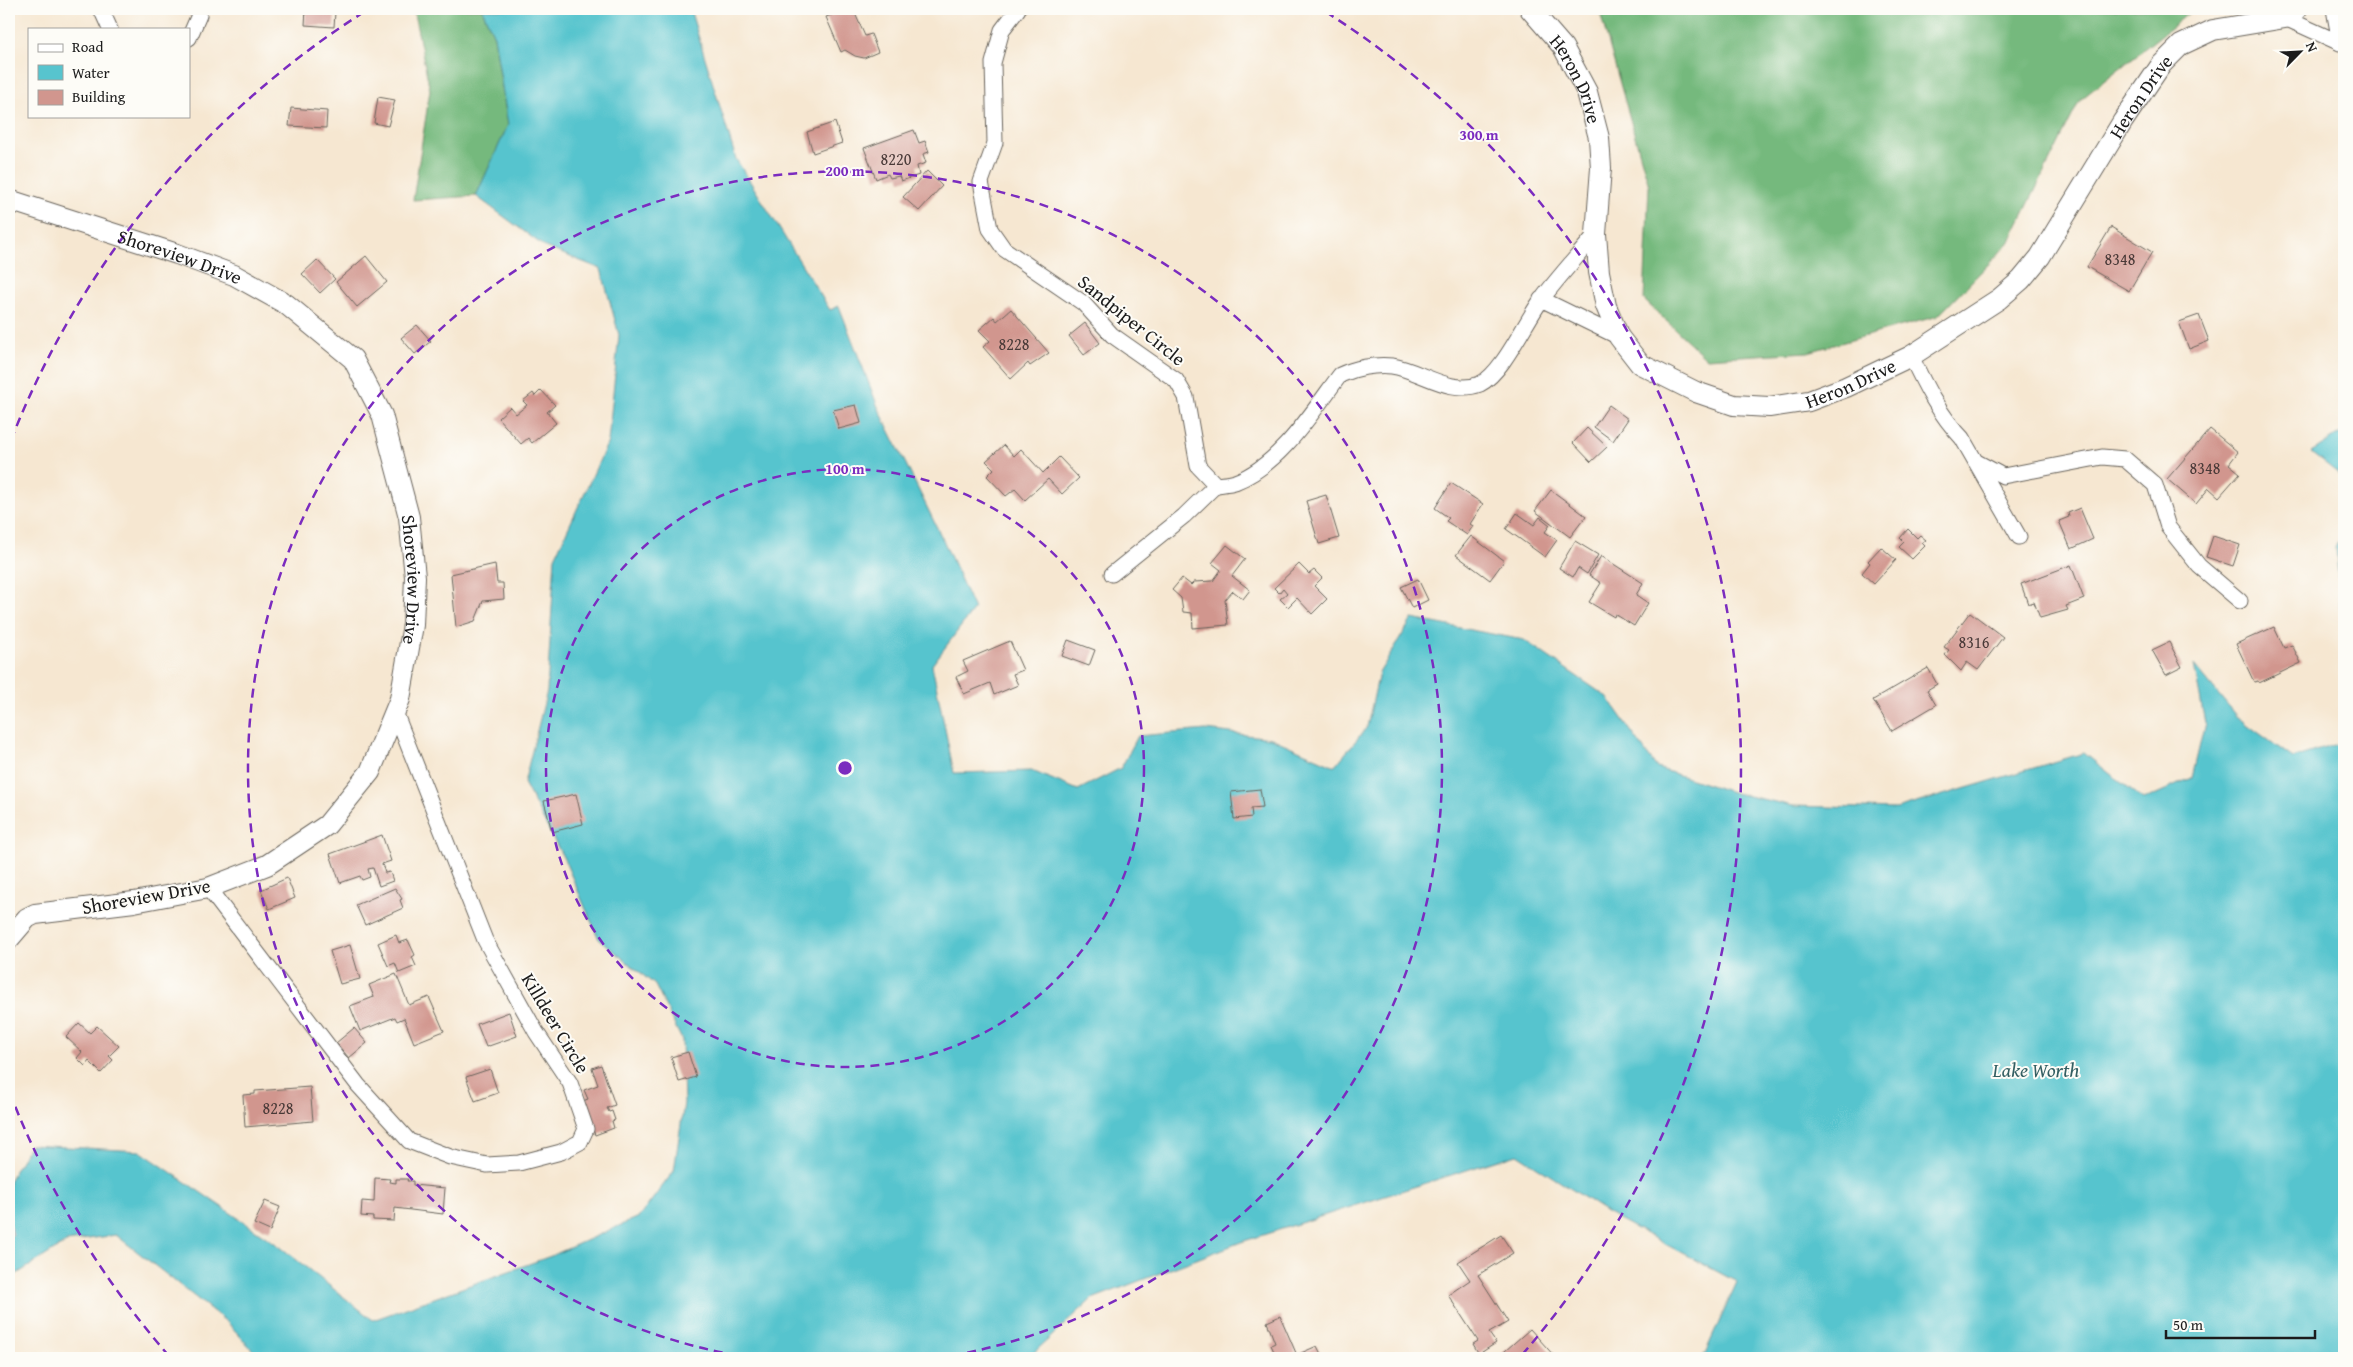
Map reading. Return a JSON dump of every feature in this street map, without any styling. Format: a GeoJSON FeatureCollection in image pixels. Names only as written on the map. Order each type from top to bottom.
{"type":"FeatureCollection","features":[{"type":"Feature","properties":{"kind":"street"},"geometry":{"type":"LineString","coordinates":[[101,9],[110,28]]}},
{"type":"Feature","properties":{"kind":"street"},"geometry":{"type":"LineString","coordinates":[[190,36],[199,15],[196,9]]}},
{"type":"Feature","properties":{"kind":"street","name":"Sandpiper Circle"},"geometry":{"type":"LineString","coordinates":[[1018,9],[1002,30],[993,63],[995,143],[982,182],[990,229],[1004,249],[1083,303],[1112,335],[1176,380],[1186,397],[1198,466],[1216,485]]}},
{"type":"Feature","properties":{"kind":"street","name":"Heron Drive"},"geometry":{"type":"LineString","coordinates":[[1530,9],[1563,47],[1587,92],[1599,138],[1601,168],[1596,234],[1606,306],[1619,336],[1640,364],[1696,392],[1734,405],[1769,407],[1809,402],[1846,387],[1910,356],[1999,299],[2021,280],[2054,237],[2123,121],[2161,66],[2181,46],[2213,30],[2291,14]]}},
{"type":"Feature","properties":{"kind":"street"},"geometry":{"type":"LineString","coordinates":[[2334,9],[2342,42]]}},
{"type":"Feature","properties":{"kind":"street"},"geometry":{"type":"LineString","coordinates":[[2291,14],[2342,42]]}},
{"type":"Feature","properties":{"kind":"street","name":"Shoreview Drive"},"geometry":{"type":"LineString","coordinates":[[9,200],[177,254],[234,275],[286,304],[353,359],[382,415],[409,517],[415,577],[413,625],[400,699],[370,772],[327,826],[267,864],[208,888],[134,902],[34,914],[27,918],[9,940]]}},
{"type":"Feature","properties":{"kind":"street"},"geometry":{"type":"LineString","coordinates":[[1112,574],[1184,516],[1216,485],[1234,482],[1259,469],[1294,436],[1340,374],[1349,370],[1367,367],[1392,366],[1459,388],[1480,384],[1497,370],[1541,299],[1596,234]]}},
{"type":"Feature","properties":{"kind":"street"},"geometry":{"type":"LineString","coordinates":[[1541,299],[1619,336]]}},
{"type":"Feature","properties":{"kind":"street"},"geometry":{"type":"LineString","coordinates":[[1910,356],[1933,401],[1950,426],[1962,438],[2019,536]]}},
{"type":"Feature","properties":{"kind":"street"},"geometry":{"type":"LineString","coordinates":[[1975,460],[2003,476],[2102,457],[2125,459],[2155,485],[2168,527],[2199,566],[2240,601]]}},
{"type":"Feature","properties":{"kind":"street","name":"Killdeer Circle"},"geometry":{"type":"LineString","coordinates":[[208,888],[358,1084],[409,1141],[450,1157],[487,1165],[519,1163],[552,1154],[580,1142],[586,1129],[570,1083],[536,1032],[486,940],[395,712]]}},
{"type":"Feature","properties":{"kind":"green space"},"geometry":{"type":"Polygon","coordinates":[[[413,9],[482,9],[494,36],[508,125],[476,196],[413,200],[430,90],[413,9]]]}},
{"type":"Feature","properties":{"kind":"green space"},"geometry":{"type":"Polygon","coordinates":[[[1599,9],[2194,9],[2080,100],[2009,243],[1938,316],[1808,352],[1706,358],[1644,300],[1649,186],[1599,9]]]}},
{"type":"Feature","properties":{"kind":"water","name":"Lake Worth"},"geometry":{"type":"Polygon","coordinates":[[[482,9],[690,9],[736,159],[830,310],[839,306],[878,407],[944,542],[974,609],[932,665],[954,773],[1032,771],[1078,790],[1121,768],[1138,736],[1206,730],[1271,738],[1335,766],[1367,727],[1379,673],[1412,619],[1524,640],[1607,697],[1657,768],[1735,793],[1793,806],[1896,809],[2084,753],[2143,800],[2192,778],[2205,723],[2194,665],[2237,717],[2293,758],[2344,742],[2344,1358],[1703,1358],[1737,1282],[1616,1218],[1517,1154],[1241,1242],[1092,1299],[1028,1358],[260,1358],[228,1323],[116,1235],[67,1242],[9,1279],[9,1181],[30,1145],[140,1151],[279,1246],[373,1320],[551,1256],[639,1217],[674,1171],[684,1103],[682,1040],[655,985],[599,939],[564,859],[524,783],[547,691],[555,557],[608,442],[619,335],[601,269],[545,247],[476,196],[508,125],[494,36],[482,9]]]}},
{"type":"Feature","properties":{"kind":"water"},"geometry":{"type":"Polygon","coordinates":[[[2344,431],[2344,478],[2311,452],[2344,431]]]}},
{"type":"Feature","properties":{"kind":"water"},"geometry":{"type":"Polygon","coordinates":[[[2344,529],[2344,619],[2340,607],[2336,547],[2344,529]]]}},
{"type":"Feature","properties":{"kind":"building"},"geometry":{"type":"Polygon","coordinates":[[[306,9],[325,9],[324,11],[335,12],[334,27],[305,25],[306,9]]]}},
{"type":"Feature","properties":{"kind":"building"},"geometry":{"type":"Polygon","coordinates":[[[835,9],[853,9],[865,36],[871,34],[878,52],[864,58],[855,56],[845,50],[841,52],[826,17],[837,13],[835,9]]]}},
{"type":"Feature","properties":{"kind":"building"},"geometry":{"type":"Polygon","coordinates":[[[378,97],[395,100],[388,126],[374,123],[378,97]]]}},
{"type":"Feature","properties":{"kind":"building"},"geometry":{"type":"Polygon","coordinates":[[[291,108],[327,111],[326,128],[289,126],[291,108]]]}},
{"type":"Feature","properties":{"kind":"building"},"geometry":{"type":"Polygon","coordinates":[[[835,122],[842,143],[813,153],[807,132],[835,122]]]}},
{"type":"Feature","properties":{"kind":"building"},"geometry":{"type":"Polygon","coordinates":[[[914,130],[919,143],[925,141],[929,152],[923,154],[926,163],[917,166],[919,175],[901,181],[899,176],[890,178],[888,174],[876,179],[864,148],[914,130]]]}},
{"type":"Feature","properties":{"kind":"building"},"geometry":{"type":"Polygon","coordinates":[[[927,171],[942,186],[919,211],[903,197],[927,171]]]}},
{"type":"Feature","properties":{"kind":"building"},"geometry":{"type":"Polygon","coordinates":[[[2111,227],[2152,252],[2129,291],[2087,267],[2111,227]]]}},
{"type":"Feature","properties":{"kind":"building"},"geometry":{"type":"Polygon","coordinates":[[[366,256],[387,282],[357,307],[336,282],[366,256]]]}},
{"type":"Feature","properties":{"kind":"building"},"geometry":{"type":"Polygon","coordinates":[[[317,260],[335,279],[320,293],[302,274],[317,260]]]}},
{"type":"Feature","properties":{"kind":"building"},"geometry":{"type":"Polygon","coordinates":[[[1011,309],[1049,353],[1030,366],[1028,363],[1011,379],[983,347],[990,341],[979,330],[994,317],[997,321],[1011,309]]]}},
{"type":"Feature","properties":{"kind":"building"},"geometry":{"type":"Polygon","coordinates":[[[2199,315],[2209,341],[2189,349],[2179,322],[2199,315]]]}},
{"type":"Feature","properties":{"kind":"building"},"geometry":{"type":"Polygon","coordinates":[[[1085,323],[1100,343],[1084,355],[1069,336],[1085,323]]]}},
{"type":"Feature","properties":{"kind":"building"},"geometry":{"type":"Polygon","coordinates":[[[417,325],[431,341],[415,354],[401,338],[417,325]]]}},
{"type":"Feature","properties":{"kind":"building"},"geometry":{"type":"Polygon","coordinates":[[[541,390],[555,405],[547,412],[556,423],[532,443],[528,438],[521,444],[498,418],[510,407],[516,414],[527,405],[523,401],[533,393],[535,396],[541,390]]]}},
{"type":"Feature","properties":{"kind":"building"},"geometry":{"type":"Polygon","coordinates":[[[856,405],[861,423],[839,429],[833,410],[856,405]]]}},
{"type":"Feature","properties":{"kind":"building"},"geometry":{"type":"Polygon","coordinates":[[[1609,405],[1628,419],[1613,441],[1594,427],[1609,405]]]}},
{"type":"Feature","properties":{"kind":"building"},"geometry":{"type":"Polygon","coordinates":[[[1587,428],[1607,447],[1591,462],[1573,443],[1587,428]]]}},
{"type":"Feature","properties":{"kind":"building"},"geometry":{"type":"Polygon","coordinates":[[[2210,429],[2238,452],[2229,464],[2240,473],[2219,497],[2209,488],[2196,504],[2167,479],[2210,429]]]}},
{"type":"Feature","properties":{"kind":"building"},"geometry":{"type":"Polygon","coordinates":[[[1004,445],[1014,456],[1021,449],[1043,473],[1059,457],[1079,478],[1062,494],[1048,479],[1025,500],[1015,489],[1006,496],[987,476],[994,469],[986,461],[1004,445]]]}},
{"type":"Feature","properties":{"kind":"building"},"geometry":{"type":"Polygon","coordinates":[[[1451,483],[1483,504],[1470,524],[1473,526],[1467,535],[1446,521],[1449,518],[1435,508],[1451,483]]]}},
{"type":"Feature","properties":{"kind":"building"},"geometry":{"type":"Polygon","coordinates":[[[1551,490],[1586,516],[1570,537],[1535,511],[1551,490]]]}},
{"type":"Feature","properties":{"kind":"building"},"geometry":{"type":"Polygon","coordinates":[[[1326,495],[1339,538],[1319,544],[1306,501],[1326,495]]]}},
{"type":"Feature","properties":{"kind":"building"},"geometry":{"type":"Polygon","coordinates":[[[2080,508],[2093,539],[2071,549],[2059,521],[2069,517],[2068,513],[2080,508]]]}},
{"type":"Feature","properties":{"kind":"building"},"geometry":{"type":"Polygon","coordinates":[[[1517,513],[1534,525],[1540,517],[1550,525],[1545,532],[1557,540],[1545,557],[1506,529],[1517,513]]]}},
{"type":"Feature","properties":{"kind":"building"},"geometry":{"type":"Polygon","coordinates":[[[1908,529],[1917,538],[1920,535],[1926,540],[1922,543],[1925,546],[1912,559],[1899,547],[1904,542],[1900,538],[1908,529]]]}},
{"type":"Feature","properties":{"kind":"building"},"geometry":{"type":"Polygon","coordinates":[[[1471,536],[1504,561],[1490,580],[1456,555],[1471,536]]]}},
{"type":"Feature","properties":{"kind":"building"},"geometry":{"type":"Polygon","coordinates":[[[2213,536],[2240,545],[2233,566],[2206,557],[2213,536]]]}},
{"type":"Feature","properties":{"kind":"building"},"geometry":{"type":"Polygon","coordinates":[[[1575,541],[1598,555],[1587,574],[1578,568],[1573,577],[1559,568],[1575,541]]]}},
{"type":"Feature","properties":{"kind":"building"},"geometry":{"type":"Polygon","coordinates":[[[1227,545],[1245,559],[1232,576],[1250,590],[1243,599],[1233,591],[1225,600],[1228,625],[1193,628],[1192,613],[1183,612],[1181,598],[1172,590],[1182,578],[1191,585],[1194,582],[1213,581],[1221,570],[1212,563],[1227,545]]]}},
{"type":"Feature","properties":{"kind":"building"},"geometry":{"type":"Polygon","coordinates":[[[1881,547],[1896,560],[1874,584],[1862,573],[1870,563],[1868,561],[1881,547]]]}},
{"type":"Feature","properties":{"kind":"building"},"geometry":{"type":"Polygon","coordinates":[[[1601,556],[1643,583],[1636,595],[1648,603],[1634,626],[1615,614],[1614,617],[1589,602],[1601,583],[1589,575],[1601,556]]]}},
{"type":"Feature","properties":{"kind":"building"},"geometry":{"type":"Polygon","coordinates":[[[495,564],[497,583],[503,583],[504,599],[483,601],[475,621],[456,627],[451,574],[495,564]]]}},
{"type":"Feature","properties":{"kind":"building"},"geometry":{"type":"Polygon","coordinates":[[[1299,564],[1309,574],[1314,570],[1322,578],[1314,586],[1327,599],[1312,614],[1297,598],[1288,607],[1280,599],[1287,593],[1283,588],[1279,593],[1274,588],[1299,564]]]}},
{"type":"Feature","properties":{"kind":"building"},"geometry":{"type":"Polygon","coordinates":[[[2071,565],[2084,599],[2066,606],[2068,610],[2040,618],[2034,602],[2028,604],[2021,584],[2071,565]]]}},
{"type":"Feature","properties":{"kind":"building"},"geometry":{"type":"Polygon","coordinates":[[[1418,579],[1428,600],[1412,608],[1401,587],[1418,579]]]}},
{"type":"Feature","properties":{"kind":"building"},"geometry":{"type":"Polygon","coordinates":[[[1970,612],[2003,637],[1978,670],[1967,662],[1961,671],[1945,655],[1949,650],[1944,647],[1970,612]]]}},
{"type":"Feature","properties":{"kind":"building"},"geometry":{"type":"Polygon","coordinates":[[[2274,627],[2284,648],[2292,645],[2301,663],[2259,683],[2258,681],[2254,682],[2236,644],[2274,627]]]}},
{"type":"Feature","properties":{"kind":"building"},"geometry":{"type":"Polygon","coordinates":[[[1068,640],[1095,650],[1089,666],[1062,656],[1068,640]]]}},
{"type":"Feature","properties":{"kind":"building"},"geometry":{"type":"Polygon","coordinates":[[[1010,641],[1023,670],[1013,674],[1018,685],[994,695],[990,683],[964,694],[956,677],[968,671],[963,661],[1010,641]]]}},
{"type":"Feature","properties":{"kind":"building"},"geometry":{"type":"Polygon","coordinates":[[[2169,642],[2182,667],[2166,675],[2152,650],[2169,642]]]}},
{"type":"Feature","properties":{"kind":"building"},"geometry":{"type":"Polygon","coordinates":[[[1928,668],[1937,684],[1927,690],[1936,705],[1892,731],[1873,700],[1928,668]]]}},
{"type":"Feature","properties":{"kind":"building"},"geometry":{"type":"Polygon","coordinates":[[[1260,789],[1263,807],[1251,808],[1252,817],[1234,819],[1231,792],[1260,789]]]}},
{"type":"Feature","properties":{"kind":"building"},"geometry":{"type":"Polygon","coordinates":[[[576,794],[583,824],[552,832],[544,801],[576,794]]]}},
{"type":"Feature","properties":{"kind":"building"},"geometry":{"type":"Polygon","coordinates":[[[382,835],[391,861],[382,864],[385,873],[390,872],[393,881],[379,886],[373,868],[368,869],[370,877],[362,880],[360,876],[340,883],[330,854],[382,835]]]}},
{"type":"Feature","properties":{"kind":"building"},"geometry":{"type":"Polygon","coordinates":[[[287,878],[295,898],[269,909],[261,890],[287,878]]]}},
{"type":"Feature","properties":{"kind":"building"},"geometry":{"type":"Polygon","coordinates":[[[395,888],[402,899],[400,900],[403,908],[365,925],[356,905],[395,888]]]}},
{"type":"Feature","properties":{"kind":"building"},"geometry":{"type":"Polygon","coordinates":[[[396,935],[399,943],[408,940],[415,955],[412,957],[416,966],[399,973],[395,963],[388,966],[378,943],[396,935]]]}},
{"type":"Feature","properties":{"kind":"building"},"geometry":{"type":"Polygon","coordinates":[[[350,945],[360,979],[340,984],[330,951],[350,945]]]}},
{"type":"Feature","properties":{"kind":"building"},"geometry":{"type":"Polygon","coordinates":[[[396,974],[409,1005],[429,997],[444,1031],[414,1043],[404,1018],[397,1021],[395,1017],[360,1031],[350,1006],[374,997],[369,985],[396,974]]]}},
{"type":"Feature","properties":{"kind":"building"},"geometry":{"type":"Polygon","coordinates":[[[509,1012],[517,1036],[486,1047],[477,1024],[509,1012]]]}},
{"type":"Feature","properties":{"kind":"building"},"geometry":{"type":"Polygon","coordinates":[[[79,1023],[90,1033],[97,1026],[119,1046],[109,1056],[113,1060],[101,1073],[89,1061],[85,1066],[77,1058],[82,1052],[66,1037],[79,1023]]]}},
{"type":"Feature","properties":{"kind":"building"},"geometry":{"type":"Polygon","coordinates":[[[354,1028],[367,1043],[349,1058],[336,1043],[354,1028]]]}},
{"type":"Feature","properties":{"kind":"building"},"geometry":{"type":"Polygon","coordinates":[[[688,1052],[696,1077],[679,1082],[671,1057],[688,1052]]]}},
{"type":"Feature","properties":{"kind":"building"},"geometry":{"type":"Polygon","coordinates":[[[601,1065],[615,1105],[607,1108],[609,1112],[612,1111],[615,1120],[612,1121],[614,1128],[595,1135],[583,1101],[588,1099],[584,1090],[598,1085],[592,1068],[601,1065]]]}},
{"type":"Feature","properties":{"kind":"building"},"geometry":{"type":"Polygon","coordinates":[[[490,1069],[498,1093],[475,1101],[466,1077],[490,1069]]]}},
{"type":"Feature","properties":{"kind":"building"},"geometry":{"type":"Polygon","coordinates":[[[310,1087],[313,1121],[245,1127],[243,1095],[255,1094],[255,1091],[310,1087]]]}},
{"type":"Feature","properties":{"kind":"building"},"geometry":{"type":"Polygon","coordinates":[[[375,1178],[390,1179],[389,1182],[396,1183],[396,1179],[408,1179],[407,1181],[413,1181],[413,1185],[445,1188],[443,1214],[395,1208],[394,1221],[373,1220],[373,1217],[361,1216],[362,1201],[374,1202],[375,1178]]]}},
{"type":"Feature","properties":{"kind":"building"},"geometry":{"type":"Polygon","coordinates":[[[265,1201],[280,1207],[270,1231],[254,1224],[265,1201]]]}},
{"type":"Feature","properties":{"kind":"building"},"geometry":{"type":"Polygon","coordinates":[[[9,1218],[13,1235],[9,1236],[9,1218]]]}},
{"type":"Feature","properties":{"kind":"building"},"geometry":{"type":"Polygon","coordinates":[[[1501,1235],[1513,1253],[1478,1275],[1508,1322],[1489,1333],[1496,1343],[1479,1354],[1473,1344],[1478,1341],[1448,1295],[1470,1280],[1458,1262],[1501,1235]]]}},
{"type":"Feature","properties":{"kind":"building"},"geometry":{"type":"Polygon","coordinates":[[[1280,1316],[1296,1353],[1284,1358],[1282,1354],[1276,1356],[1271,1345],[1275,1343],[1267,1322],[1280,1316]]]}},
{"type":"Feature","properties":{"kind":"building"},"geometry":{"type":"Polygon","coordinates":[[[1530,1329],[1556,1358],[1527,1358],[1525,1356],[1523,1358],[1497,1358],[1530,1329]]]}},
{"type":"Feature","properties":{"kind":"building"},"geometry":{"type":"Polygon","coordinates":[[[1317,1346],[1323,1358],[1303,1358],[1301,1353],[1317,1346]]]}}]}
